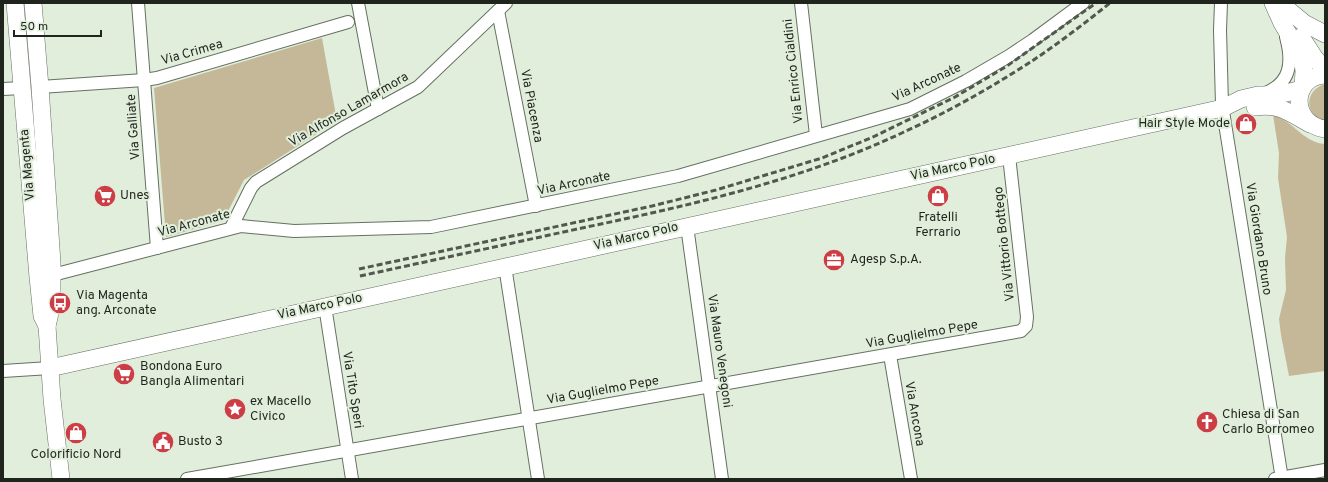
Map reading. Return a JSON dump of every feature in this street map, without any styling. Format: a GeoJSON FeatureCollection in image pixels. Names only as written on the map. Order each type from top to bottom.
{"type":"FeatureCollection","features":[{"type":"Feature","properties":{"kind":"street","name":"Via Magenta"},"geometry":{"type":"LineString","coordinates":[[15,3],[22,88],[45,276]]}},
{"type":"Feature","properties":{"kind":"street","name":"Via Magenta"},"geometry":{"type":"LineString","coordinates":[[33,3],[40,87],[45,276],[41,311],[47,326],[61,479]]}},
{"type":"Feature","properties":{"kind":"street","name":"Via Galliate"},"geometry":{"type":"LineString","coordinates":[[138,3],[157,248]]}},
{"type":"Feature","properties":{"kind":"street"},"geometry":{"type":"LineString","coordinates":[[358,3],[378,109]]}},
{"type":"Feature","properties":{"kind":"street","name":"Via Enrico Cialdini"},"geometry":{"type":"LineString","coordinates":[[801,3],[816,135]]}},
{"type":"Feature","properties":{"kind":"street","name":"Via Arconate"},"geometry":{"type":"LineString","coordinates":[[45,276],[247,225],[299,231],[431,227],[675,177],[899,112],[920,104],[966,81],[1009,56],[1083,3]]}},
{"type":"Feature","properties":{"kind":"street","name":"Via Giordano Bruno"},"geometry":{"type":"LineString","coordinates":[[1221,3],[1220,30],[1223,108],[1280,479]]}},
{"type":"Feature","properties":{"kind":"street"},"geometry":{"type":"LineString","coordinates":[[1258,95],[1278,86],[1284,79],[1289,68],[1290,51],[1276,4]]}},
{"type":"Feature","properties":{"kind":"street"},"geometry":{"type":"LineString","coordinates":[[1276,4],[1325,34]]}},
{"type":"Feature","properties":{"kind":"street"},"geometry":{"type":"LineString","coordinates":[[1276,4],[1325,70]]}},
{"type":"Feature","properties":{"kind":"street","name":"Via Alfonso Lamarmora"},"geometry":{"type":"LineString","coordinates":[[231,228],[251,188],[256,182],[343,128],[408,93],[421,84],[502,7]]}},
{"type":"Feature","properties":{"kind":"street","name":"Via Piacenza"},"geometry":{"type":"LineString","coordinates":[[502,7],[536,206]]}},
{"type":"Feature","properties":{"kind":"street","name":"Via Crimea"},"geometry":{"type":"LineString","coordinates":[[40,87],[144,80],[163,76],[348,22]]}},
{"type":"Feature","properties":{"kind":"street"},"geometry":{"type":"LineString","coordinates":[[1282,23],[1299,52],[1303,63],[1304,71],[1302,88],[1298,101],[1300,110],[1304,118],[1318,126]]}},
{"type":"Feature","properties":{"kind":"street","name":"Via Marco Polo"},"geometry":{"type":"LineString","coordinates":[[50,368],[324,306],[1223,108],[1241,99],[1258,95],[1278,95],[1302,88],[1312,78],[1325,75]]}},
{"type":"Feature","properties":{"kind":"street"},"geometry":{"type":"LineString","coordinates":[[3,89],[22,88]]}},
{"type":"Feature","properties":{"kind":"street","name":"Via Marco Polo"},"geometry":{"type":"LineString","coordinates":[[1223,108],[1243,109],[1274,106],[1318,126]]}},
{"type":"Feature","properties":{"kind":"street","name":"Via Vittorio Bottego"},"geometry":{"type":"LineString","coordinates":[[1009,156],[1027,317],[1027,324],[1024,329]]}},
{"type":"Feature","properties":{"kind":"street","name":"Via Mauro Venegoni"},"geometry":{"type":"LineString","coordinates":[[687,226],[722,479]]}},
{"type":"Feature","properties":{"kind":"street"},"geometry":{"type":"LineString","coordinates":[[505,266],[538,479]]}},
{"type":"Feature","properties":{"kind":"street","name":"Via Tito Speri"},"geometry":{"type":"LineString","coordinates":[[324,306],[352,479]]}},
{"type":"Feature","properties":{"kind":"street","name":"Via Guglielmo Pepe"},"geometry":{"type":"LineString","coordinates":[[187,479],[890,355],[1018,332],[1024,329]]}},
{"type":"Feature","properties":{"kind":"street","name":"Via Ancona"},"geometry":{"type":"LineString","coordinates":[[890,355],[911,479]]}},
{"type":"Feature","properties":{"kind":"street"},"geometry":{"type":"LineString","coordinates":[[3,371],[50,368]]}},
{"type":"Feature","properties":{"kind":"street"},"geometry":{"type":"LineString","coordinates":[[1280,479],[1325,470]]}},
{"type":"Feature","properties":{"kind":"shaded area"},"geometry":{"type":"Polygon","coordinates":[[[322,38],[337,121],[244,180],[223,221],[166,237],[154,88],[322,38]]]}},
{"type":"Feature","properties":{"kind":"shaded area"},"geometry":{"type":"Polygon","coordinates":[[[1322,85],[1325,85],[1325,120],[1318,118],[1314,114],[1309,104],[1312,93],[1322,85]]]}},
{"type":"Feature","properties":{"kind":"shaded area"},"geometry":{"type":"Polygon","coordinates":[[[1273,115],[1287,122],[1304,136],[1325,144],[1325,371],[1289,376],[1279,319],[1286,290],[1285,258],[1287,237],[1278,178],[1279,153],[1273,115]]]}},
{"type":"Feature","properties":{"kind":"railway"},"geometry":{"type":"LineString","coordinates":[[359,269],[652,206],[716,190],[822,158],[873,137],[955,97],[1007,66],[1096,3]]}},
{"type":"Feature","properties":{"kind":"railway"},"geometry":{"type":"LineString","coordinates":[[360,276],[664,210],[746,189],[826,164],[904,132],[970,99],[1032,61],[1072,33],[1110,3]]}},
{"type":"Feature","properties":{"kind":"place","name":"Hair Style Mode"},"geometry":{"type":"Point","coordinates":[1246,124]}},
{"type":"Feature","properties":{"kind":"place","name":"Unes"},"geometry":{"type":"Point","coordinates":[105,196]}},
{"type":"Feature","properties":{"kind":"place","name":"Fratelli Ferrario"},"geometry":{"type":"Point","coordinates":[938,196]}},
{"type":"Feature","properties":{"kind":"place","name":"Agesp S.p.A."},"geometry":{"type":"Point","coordinates":[834,260]}},
{"type":"Feature","properties":{"kind":"place","name":"Via Magenta ang. Arconate"},"geometry":{"type":"Point","coordinates":[60,303]}},
{"type":"Feature","properties":{"kind":"place","name":"Bondona Euro Bangla Alimentari"},"geometry":{"type":"Point","coordinates":[124,374]}},
{"type":"Feature","properties":{"kind":"place","name":"ex Macello Civico"},"geometry":{"type":"Point","coordinates":[235,409]}},
{"type":"Feature","properties":{"kind":"place","name":"Chiesa di San Carlo Borromeo"},"geometry":{"type":"Point","coordinates":[1207,422]}},
{"type":"Feature","properties":{"kind":"place","name":"Colorificio Nord"},"geometry":{"type":"Point","coordinates":[76,433]}},
{"type":"Feature","properties":{"kind":"place","name":"Busto 3"},"geometry":{"type":"Point","coordinates":[163,442]}}]}
